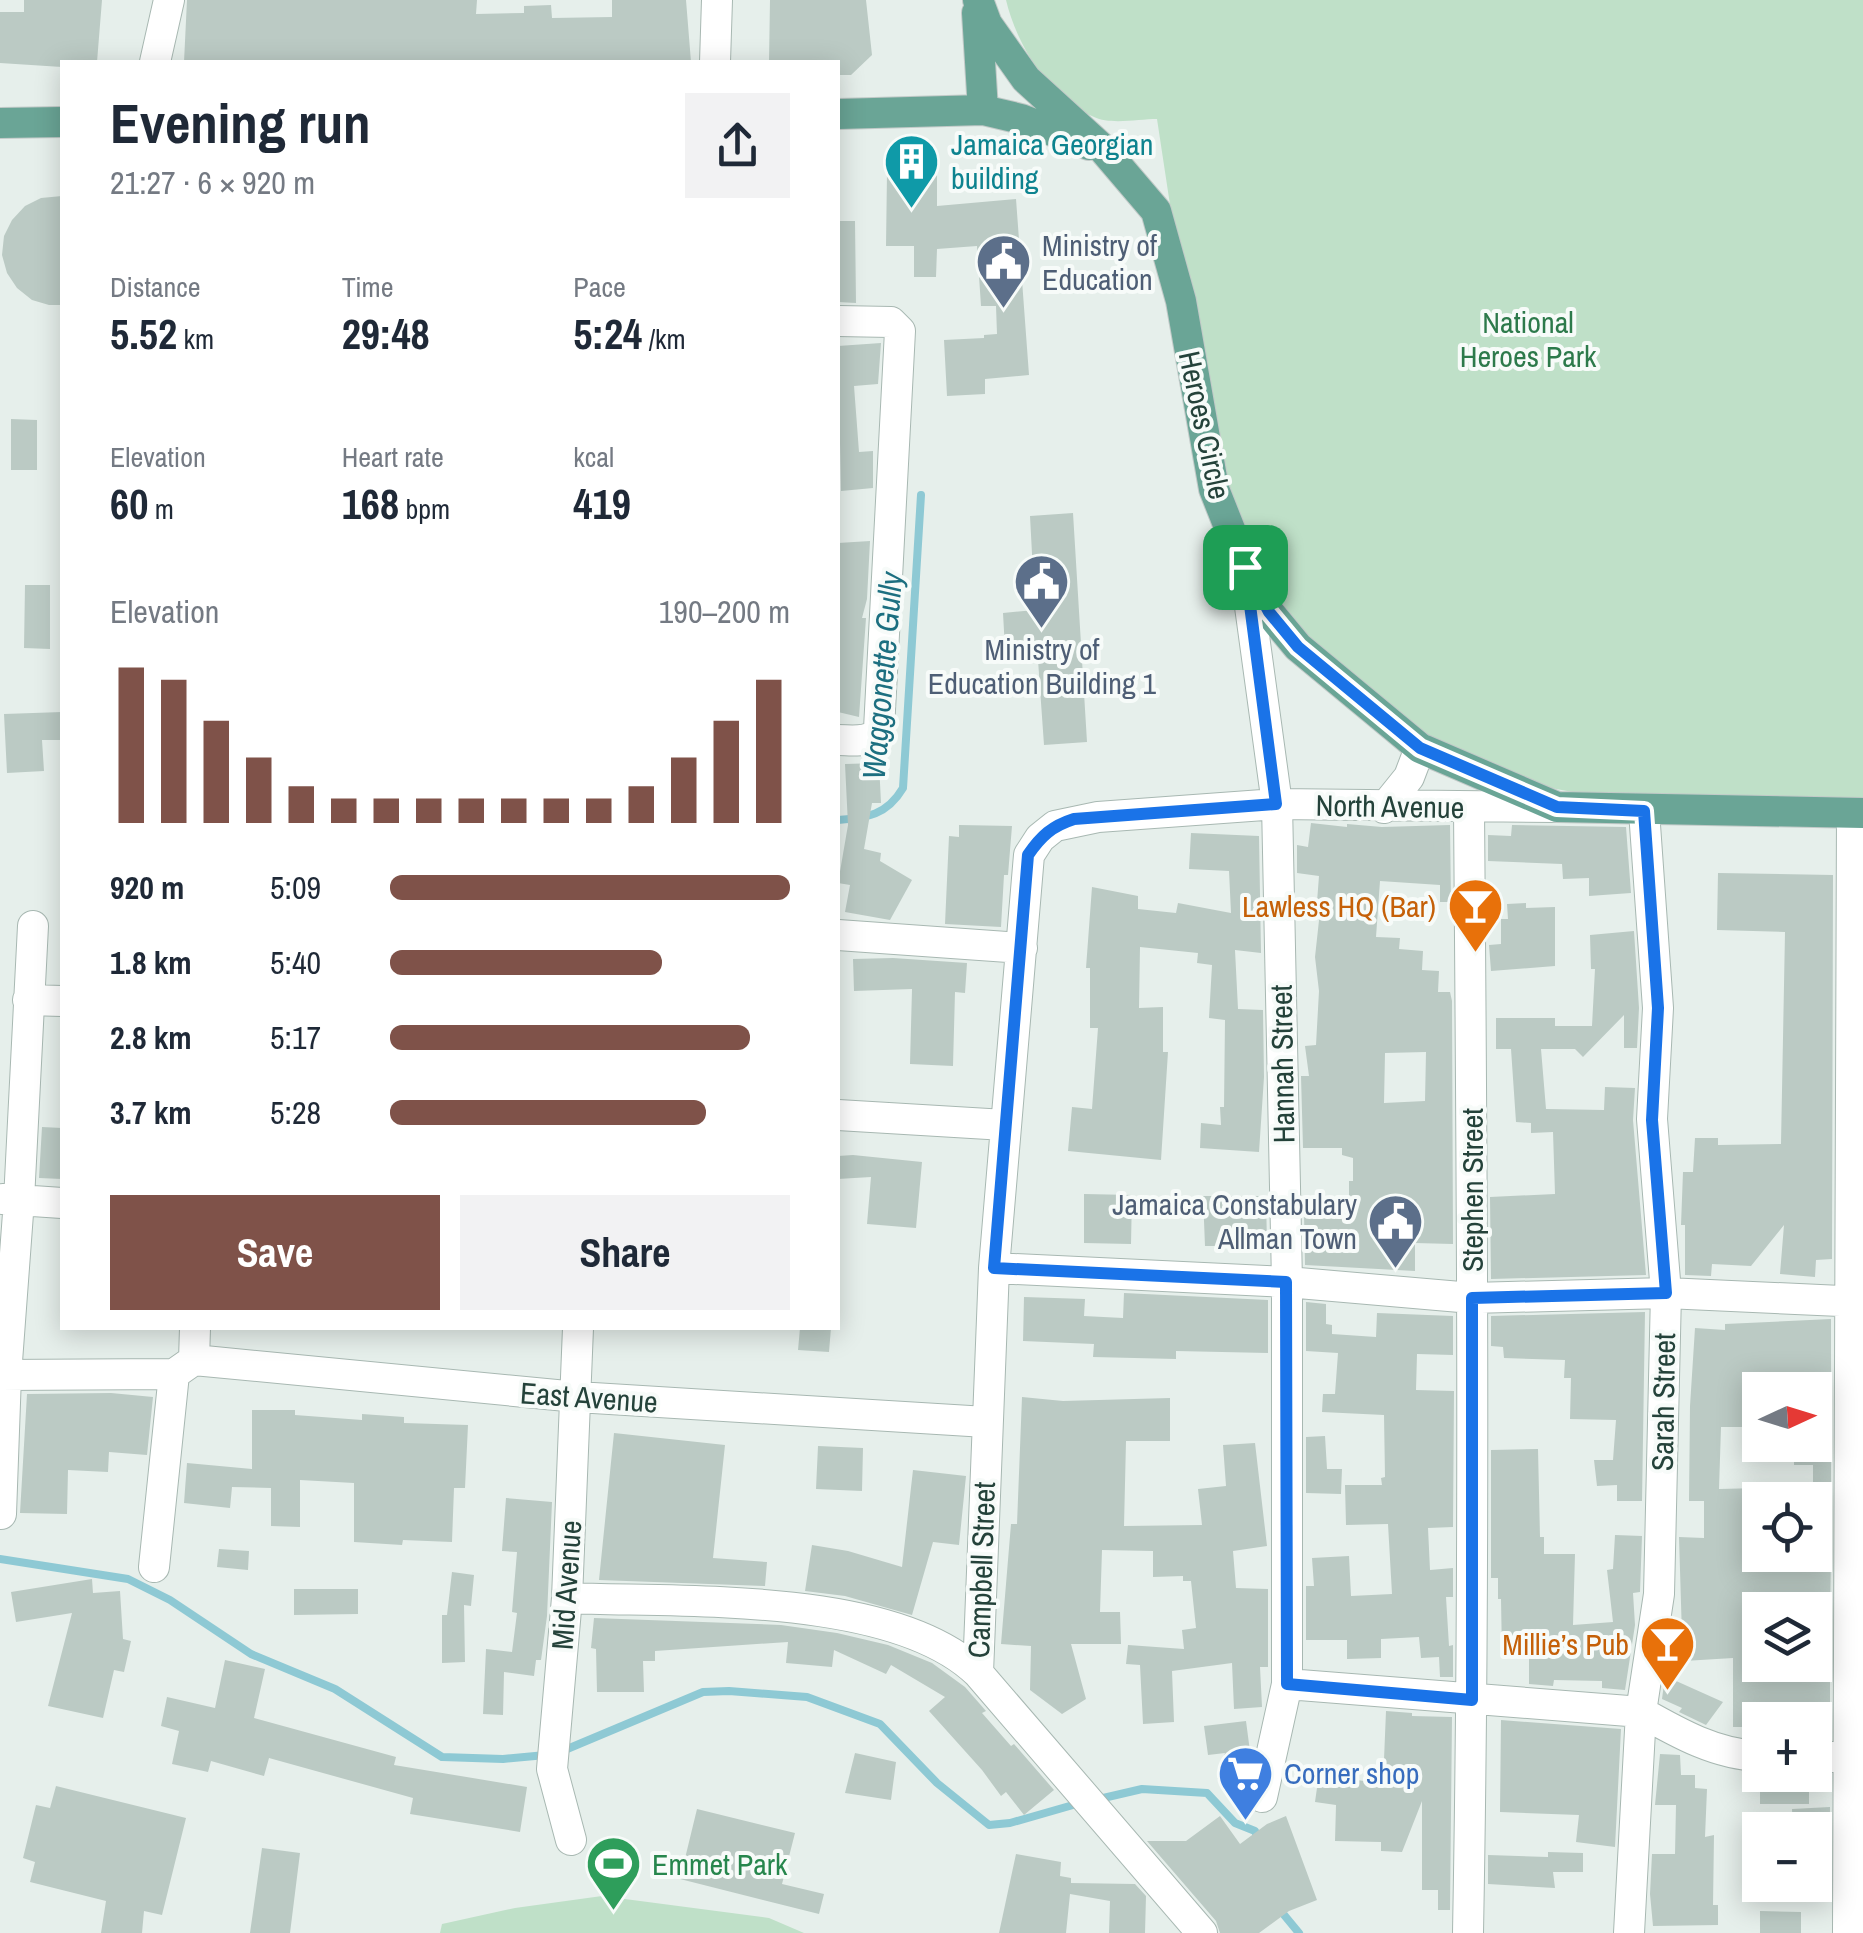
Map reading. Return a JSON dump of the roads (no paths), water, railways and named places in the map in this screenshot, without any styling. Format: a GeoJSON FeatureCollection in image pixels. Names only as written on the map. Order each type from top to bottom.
{"type":"FeatureCollection","features":[{"type":"Feature","properties":{"kind":"main road","name":"Heroes Circle"},"geometry":{"type":"LineString","coordinates":[[977,0],[984,110]]}},
{"type":"Feature","properties":{"kind":"main road","name":"Heroes Circle"},"geometry":{"type":"LineString","coordinates":[[977,0],[987,24],[1026,79],[1099,146],[1156,211],[1181,301],[1214,489],[1245,567],[1269,612],[1298,647],[1420,748],[1557,807],[1858,813]]}},
{"type":"Feature","properties":{"kind":"main road"},"geometry":{"type":"LineString","coordinates":[[840,114],[984,110],[1099,146]]}},
{"type":"Feature","properties":{"kind":"main road"},"geometry":{"type":"LineString","coordinates":[[0,123],[60,122]]}},
{"type":"Feature","properties":{"kind":"street"},"geometry":{"type":"LineString","coordinates":[[155,60],[169,0]]}},
{"type":"Feature","properties":{"kind":"street"},"geometry":{"type":"LineString","coordinates":[[715,60],[717,0]]}},
{"type":"Feature","properties":{"kind":"street"},"geometry":{"type":"LineString","coordinates":[[840,322],[890,322],[900,331],[879,729],[870,740],[840,740]]}},
{"type":"Feature","properties":{"kind":"street","name":"Hannah Street"},"geometry":{"type":"LineString","coordinates":[[1245,567],[1276,804],[1286,1282],[1287,1684],[1262,1797]]}},
{"type":"Feature","properties":{"kind":"street"},"geometry":{"type":"LineString","coordinates":[[1260,676],[1265,661],[1277,652],[1298,647]]}},
{"type":"Feature","properties":{"kind":"street"},"geometry":{"type":"LineString","coordinates":[[1384,808],[1409,777],[1420,748]]}},
{"type":"Feature","properties":{"kind":"street","name":"North Avenue"},"geometry":{"type":"LineString","coordinates":[[1006,1125],[1028,855],[1055,826],[1098,817],[1276,804],[1557,807]]}},
{"type":"Feature","properties":{"kind":"street","name":"Stephen Street"},"geometry":{"type":"LineString","coordinates":[[1468,808],[1472,1298],[1468,1933]]}},
{"type":"Feature","properties":{"kind":"street","name":"Sarah Street"},"geometry":{"type":"LineString","coordinates":[[1629,1933],[1642,1712],[1658,1594],[1666,1293],[1652,1120],[1658,1008],[1644,811]]}},
{"type":"Feature","properties":{"kind":"street"},"geometry":{"type":"LineString","coordinates":[[1848,1933],[1855,1758],[1858,813]]}},
{"type":"Feature","properties":{"kind":"street"},"geometry":{"type":"LineString","coordinates":[[1,1514],[13,1034],[28,1000],[34,926]]}},
{"type":"Feature","properties":{"kind":"street"},"geometry":{"type":"LineString","coordinates":[[840,935],[1022,948]]}},
{"type":"Feature","properties":{"kind":"street"},"geometry":{"type":"LineString","coordinates":[[28,1000],[60,1002]]}},
{"type":"Feature","properties":{"kind":"street"},"geometry":{"type":"LineString","coordinates":[[840,1114],[1006,1125]]}},
{"type":"Feature","properties":{"kind":"street","name":"Campbell Street"},"geometry":{"type":"LineString","coordinates":[[1006,1125],[986,1422],[978,1673],[1202,1933]]}},
{"type":"Feature","properties":{"kind":"street"},"geometry":{"type":"LineString","coordinates":[[10,1199],[60,1203]]}},
{"type":"Feature","properties":{"kind":"street"},"geometry":{"type":"LineString","coordinates":[[994,1268],[1286,1282],[1472,1298],[1666,1293],[1857,1302]]}},
{"type":"Feature","properties":{"kind":"street"},"geometry":{"type":"LineString","coordinates":[[154,1567],[184,1367],[194,1330]]}},
{"type":"Feature","properties":{"kind":"street","name":"Mid Avenue"},"geometry":{"type":"LineString","coordinates":[[571,1840],[552,1769],[567,1598],[578,1330]]}},
{"type":"Feature","properties":{"kind":"street","name":"East Avenue"},"geometry":{"type":"LineString","coordinates":[[3,1375],[184,1367],[577,1398],[986,1422]]}},
{"type":"Feature","properties":{"kind":"street"},"geometry":{"type":"LineString","coordinates":[[567,1598],[789,1607],[846,1616],[926,1638],[978,1673]]}},
{"type":"Feature","properties":{"kind":"street"},"geometry":{"type":"LineString","coordinates":[[1287,1684],[1642,1712],[1686,1738],[1742,1756]]}},
{"type":"Feature","properties":{"kind":"waterway","name":"Waggonette Gully"},"geometry":{"type":"LineString","coordinates":[[840,820],[883,809],[903,788],[921,495]]}},
{"type":"Feature","properties":{"kind":"waterway"},"geometry":{"type":"LineString","coordinates":[[0,1559],[128,1579],[170,1600],[251,1654],[335,1689],[442,1757],[503,1759],[546,1755]]}},
{"type":"Feature","properties":{"kind":"waterway"},"geometry":{"type":"LineString","coordinates":[[560,1752],[703,1692],[807,1697],[880,1724],[937,1783],[989,1825],[1080,1803]]}},
{"type":"Feature","properties":{"kind":"waterway"},"geometry":{"type":"LineString","coordinates":[[1099,1799],[1142,1789],[1207,1793],[1235,1823],[1255,1831],[1258,1839]]}},
{"type":"Feature","properties":{"kind":"waterway"},"geometry":{"type":"LineString","coordinates":[[1280,1910],[1299,1933]]}},
{"type":"Feature","properties":{"kind":"place","name":"Jamaica Georgian building"},"geometry":{"type":"Point","coordinates":[912,210]}},
{"type":"Feature","properties":{"kind":"place","name":"Ministry of Education"},"geometry":{"type":"Point","coordinates":[1003,311]}},
{"type":"Feature","properties":{"kind":"place","name":"Ministry of Education Building 1"},"geometry":{"type":"Point","coordinates":[1042,630]}},
{"type":"Feature","properties":{"kind":"place","name":"Lawless HQ (Bar)"},"geometry":{"type":"Point","coordinates":[1475,955]}},
{"type":"Feature","properties":{"kind":"place","name":"Jamaica Constabulary Allman Town"},"geometry":{"type":"Point","coordinates":[1396,1270]}},
{"type":"Feature","properties":{"kind":"place","name":"Millie’s Pub"},"geometry":{"type":"Point","coordinates":[1668,1693]}},
{"type":"Feature","properties":{"kind":"place","name":"Corner shop"},"geometry":{"type":"Point","coordinates":[1245,1822]}},
{"type":"Feature","properties":{"kind":"place","name":"Emmet Park"},"geometry":{"type":"Point","coordinates":[613,1913]}},
{"type":"Feature","properties":{"kind":"park label","name":"National Heroes Park"},"geometry":{"type":"Point","coordinates":[1528,339]}}]}
